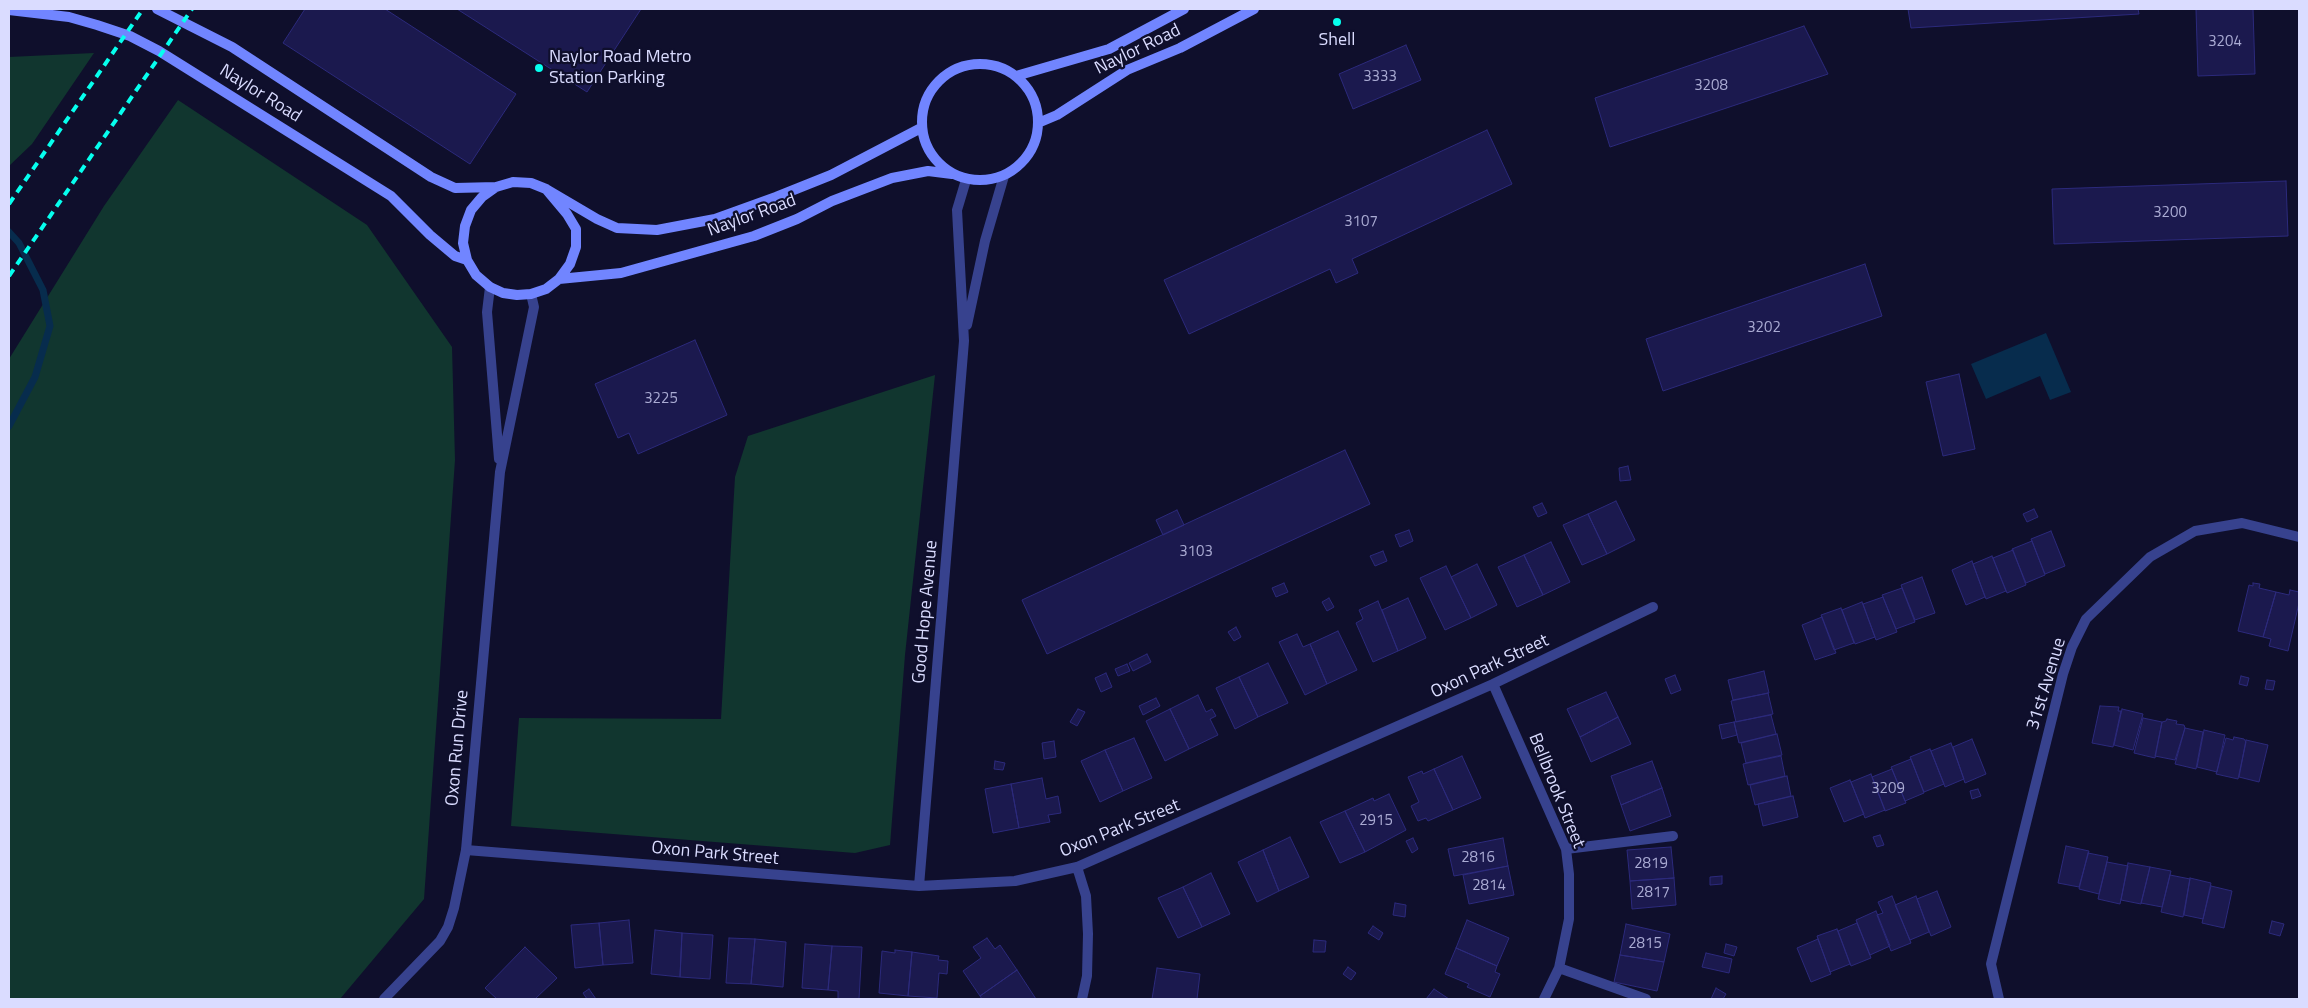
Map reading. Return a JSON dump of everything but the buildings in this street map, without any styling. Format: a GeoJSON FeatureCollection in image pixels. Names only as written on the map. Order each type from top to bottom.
{"type":"FeatureCollection","features":[{"type":"Feature","properties":{"kind":"main road","name":"Naylor Road"},"geometry":{"type":"LineString","coordinates":[[157,9],[232,47],[431,177],[455,188],[496,187]]}},
{"type":"Feature","properties":{"kind":"main road","name":"Naylor Road"},"geometry":{"type":"LineString","coordinates":[[1016,76],[1109,49],[1184,9]]}},
{"type":"Feature","properties":{"kind":"main road","name":"Naylor Road"},"geometry":{"type":"LineString","coordinates":[[1038,123],[1057,115],[1127,70],[1180,48],[1254,9]]}},
{"type":"Feature","properties":{"kind":"main road","name":"Naylor Road"},"geometry":{"type":"LineString","coordinates":[[9,10],[69,17],[130,36],[159,51],[391,196],[436,240],[455,256],[467,260]]}},
{"type":"Feature","properties":{"kind":"main road"},"geometry":{"type":"LineString","coordinates":[[974,64],[994,65],[1016,76],[1028,89],[1036,105],[1038,123],[1036,139],[1029,154],[1018,167],[1004,176],[986,181],[966,180],[952,174],[937,163],[926,147],[921,128],[922,111],[928,94],[939,81],[955,69],[974,64]]}},
{"type":"Feature","properties":{"kind":"main road","name":"Naylor Road"},"geometry":{"type":"LineString","coordinates":[[546,189],[597,219],[617,228],[658,230],[715,219],[831,175],[921,128]]}},
{"type":"Feature","properties":{"kind":"main road","name":"Naylor Road"},"geometry":{"type":"LineString","coordinates":[[559,279],[621,273],[754,236],[796,219],[832,201],[892,178],[928,171],[952,174]]}},
{"type":"Feature","properties":{"kind":"main road"},"geometry":{"type":"LineString","coordinates":[[513,182],[531,183],[546,189],[567,214],[576,229],[576,247],[570,264],[559,279],[546,289],[531,294],[503,293],[490,287],[476,275],[467,260],[463,243],[465,226],[471,210],[482,197],[496,187],[513,182]]}},
{"type":"Feature","properties":{"kind":"street","name":"Good Hope Avenue"},"geometry":{"type":"LineString","coordinates":[[919,886],[964,341],[985,240],[1004,176]]}},
{"type":"Feature","properties":{"kind":"street","name":"Good Hope Avenue"},"geometry":{"type":"LineString","coordinates":[[964,341],[957,210],[966,180]]}},
{"type":"Feature","properties":{"kind":"street","name":"Oxon Run Drive"},"geometry":{"type":"LineString","coordinates":[[490,287],[487,312],[500,472]]}},
{"type":"Feature","properties":{"kind":"street","name":"Oxon Run Drive"},"geometry":{"type":"LineString","coordinates":[[384,999],[444,936],[454,908],[466,850],[500,472],[534,307],[531,294]]}},
{"type":"Feature","properties":{"kind":"street","name":"31st Avenue"},"geometry":{"type":"LineString","coordinates":[[1999,999],[1991,964],[2063,674],[2072,647],[2086,619],[2150,557],[2195,531],[2242,523],[2299,537]]}},
{"type":"Feature","properties":{"kind":"street","name":"Oxon Park Street"},"geometry":{"type":"LineString","coordinates":[[466,850],[919,886],[1001,883],[1077,867],[1493,684],[1653,607]]}},
{"type":"Feature","properties":{"kind":"street","name":"Bellbrook Street"},"geometry":{"type":"LineString","coordinates":[[1493,684],[1566,849],[1569,874],[1569,919],[1559,968],[1544,999]]}},
{"type":"Feature","properties":{"kind":"street"},"geometry":{"type":"LineString","coordinates":[[1566,849],[1674,836]]}},
{"type":"Feature","properties":{"kind":"street"},"geometry":{"type":"LineString","coordinates":[[1077,867],[1086,896],[1088,934],[1087,976],[1082,999]]}},
{"type":"Feature","properties":{"kind":"street"},"geometry":{"type":"LineString","coordinates":[[1559,968],[1646,999]]}},
{"type":"Feature","properties":{"kind":"green space"},"geometry":{"type":"Polygon","coordinates":[[[94,53],[32,144],[9,166],[9,57],[94,53]]]}},
{"type":"Feature","properties":{"kind":"green space"},"geometry":{"type":"Polygon","coordinates":[[[178,100],[367,225],[452,347],[455,460],[424,899],[340,999],[9,999],[9,359],[104,206],[178,100]]]}},
{"type":"Feature","properties":{"kind":"green space"},"geometry":{"type":"Polygon","coordinates":[[[935,375],[905,655],[890,845],[855,853],[511,826],[519,718],[721,719],[735,477],[748,436],[935,375]]]}},
{"type":"Feature","properties":{"kind":"water"},"geometry":{"type":"Polygon","coordinates":[[[2046,333],[2071,392],[2050,400],[2040,376],[1986,399],[1971,364],[2046,333]]]}},
{"type":"Feature","properties":{"kind":"waterway"},"geometry":{"type":"LineString","coordinates":[[9,232],[19,243],[43,290],[50,326],[35,377],[9,426]]}},
{"type":"Feature","properties":{"kind":"railway"},"geometry":{"type":"LineString","coordinates":[[9,204],[143,9]]}},
{"type":"Feature","properties":{"kind":"railway"},"geometry":{"type":"LineString","coordinates":[[9,276],[192,9]]}},
{"type":"Feature","properties":{"kind":"place","name":"Shell"},"geometry":{"type":"Point","coordinates":[1337,22]}},
{"type":"Feature","properties":{"kind":"place","name":"Naylor Road Metro Station Parking"},"geometry":{"type":"Point","coordinates":[539,68]}}]}
